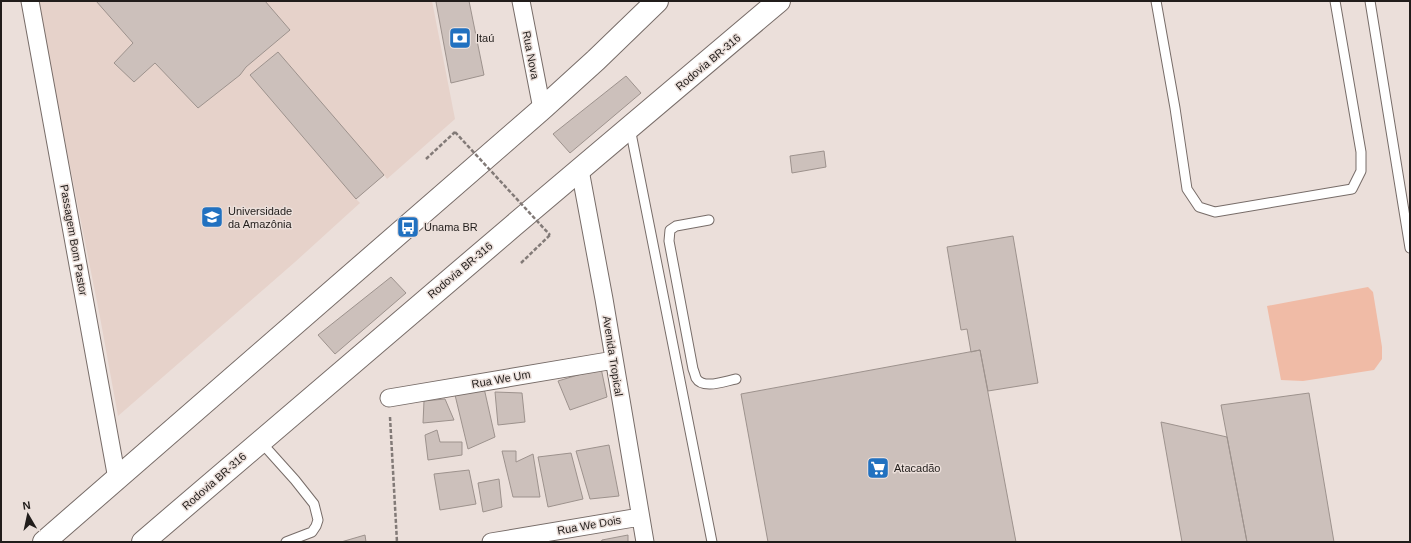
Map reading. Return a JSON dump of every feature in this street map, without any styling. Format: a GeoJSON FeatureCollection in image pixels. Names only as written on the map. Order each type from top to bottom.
{"type":"FeatureCollection","features":[{"type":"Feature","properties":{"kind":"highway"},"geometry":{"type":"LineString","coordinates":[[44,542],[542,109],[658,1]]}},
{"type":"Feature","properties":{"kind":"highway","name":"Rodovia BR-316"},"geometry":{"type":"LineString","coordinates":[[143,542],[779,1]]}},
{"type":"Feature","properties":{"kind":"street","name":"Passagem Bom Pastor"},"geometry":{"type":"LineString","coordinates":[[30,1],[117,478]]}},
{"type":"Feature","properties":{"kind":"street","name":"Rua Nova"},"geometry":{"type":"LineString","coordinates":[[521,1],[542,109]]}},
{"type":"Feature","properties":{"kind":"street","name":"Avenida Tropical"},"geometry":{"type":"LineString","coordinates":[[580,170],[645,542]]}},
{"type":"Feature","properties":{"kind":"street","name":"Rua We Um"},"geometry":{"type":"LineString","coordinates":[[389,398],[614,360]]}},
{"type":"Feature","properties":{"kind":"street","name":"Rua We Dois"},"geometry":{"type":"LineString","coordinates":[[491,542],[640,517]]}},
{"type":"Feature","properties":{"kind":"lane"},"geometry":{"type":"LineString","coordinates":[[1156,1],[1175,108],[1187,189],[1199,207],[1215,212],[1352,189],[1361,171],[1361,152],[1334,1]]}},
{"type":"Feature","properties":{"kind":"lane"},"geometry":{"type":"LineString","coordinates":[[1370,1],[1410,248]]}},
{"type":"Feature","properties":{"kind":"lane"},"geometry":{"type":"LineString","coordinates":[[630,128],[712,542]]}},
{"type":"Feature","properties":{"kind":"lane"},"geometry":{"type":"LineString","coordinates":[[709,220],[676,226],[670,230],[669,241],[693,369],[696,378],[701,382],[708,384],[736,379]]}},
{"type":"Feature","properties":{"kind":"lane"},"geometry":{"type":"LineString","coordinates":[[260,441],[314,504],[318,520],[312,532],[286,542]]}},
{"type":"Feature","properties":{"kind":"path"},"geometry":{"type":"LineString","coordinates":[[426,159],[456,132],[550,235],[521,263]]}},
{"type":"Feature","properties":{"kind":"path"},"geometry":{"type":"LineString","coordinates":[[389,398],[397,542]]}},
{"type":"Feature","properties":{"kind":"shaded area","name":"Universidade da Amazônia"},"geometry":{"type":"Polygon","coordinates":[[[37,1],[432,1],[455,119],[387,179],[384,175],[356,199],[360,203],[295,262],[118,416],[100,317],[37,1]]]}},
{"type":"Feature","properties":{"kind":"shaded area"},"geometry":{"type":"Polygon","coordinates":[[[1368,287],[1373,292],[1382,347],[1382,359],[1374,370],[1303,381],[1281,380],[1267,306],[1368,287]]]}},
{"type":"Feature","properties":{"kind":"building"},"geometry":{"type":"Polygon","coordinates":[[[96,1],[265,1],[290,30],[246,67],[240,75],[198,108],[155,63],[134,82],[114,63],[133,43],[96,1]]]}},
{"type":"Feature","properties":{"kind":"building","name":"Itaú"},"geometry":{"type":"Polygon","coordinates":[[[469,1],[484,75],[451,83],[436,2],[469,1]]]}},
{"type":"Feature","properties":{"kind":"building"},"geometry":{"type":"Polygon","coordinates":[[[278,52],[384,175],[356,199],[250,75],[278,52]]]}},
{"type":"Feature","properties":{"kind":"building"},"geometry":{"type":"Polygon","coordinates":[[[626,76],[641,93],[570,153],[553,134],[626,76]]]}},
{"type":"Feature","properties":{"kind":"building"},"geometry":{"type":"Polygon","coordinates":[[[824,151],[826,167],[792,173],[790,156],[824,151]]]}},
{"type":"Feature","properties":{"kind":"building"},"geometry":{"type":"Polygon","coordinates":[[[1013,236],[1038,383],[988,391],[980,350],[971,352],[967,329],[961,330],[947,247],[1013,236]]]}},
{"type":"Feature","properties":{"kind":"building"},"geometry":{"type":"Polygon","coordinates":[[[391,277],[406,293],[335,354],[318,335],[391,277]]]}},
{"type":"Feature","properties":{"kind":"building","name":"Atacadão"},"geometry":{"type":"Polygon","coordinates":[[[980,350],[1016,542],[768,542],[741,394],[980,350]]]}},
{"type":"Feature","properties":{"kind":"building"},"geometry":{"type":"Polygon","coordinates":[[[601,368],[607,397],[570,410],[558,381],[601,368]]]}},
{"type":"Feature","properties":{"kind":"building"},"geometry":{"type":"Polygon","coordinates":[[[484,388],[495,437],[468,449],[455,395],[484,388]]]}},
{"type":"Feature","properties":{"kind":"building"},"geometry":{"type":"Polygon","coordinates":[[[495,392],[522,393],[525,422],[498,425],[495,392]]]}},
{"type":"Feature","properties":{"kind":"building"},"geometry":{"type":"Polygon","coordinates":[[[1309,393],[1334,542],[1247,542],[1221,405],[1309,393]]]}},
{"type":"Feature","properties":{"kind":"building"},"geometry":{"type":"Polygon","coordinates":[[[445,399],[454,420],[423,423],[424,401],[445,399]]]}},
{"type":"Feature","properties":{"kind":"building"},"geometry":{"type":"Polygon","coordinates":[[[1161,422],[1227,437],[1247,542],[1182,542],[1161,422]]]}},
{"type":"Feature","properties":{"kind":"building"},"geometry":{"type":"Polygon","coordinates":[[[437,430],[440,442],[462,442],[462,455],[428,460],[425,435],[437,430]]]}},
{"type":"Feature","properties":{"kind":"building"},"geometry":{"type":"Polygon","coordinates":[[[609,445],[619,496],[590,499],[576,451],[609,445]]]}},
{"type":"Feature","properties":{"kind":"building"},"geometry":{"type":"Polygon","coordinates":[[[502,451],[516,451],[516,462],[533,454],[540,497],[513,497],[502,451]]]}},
{"type":"Feature","properties":{"kind":"building"},"geometry":{"type":"Polygon","coordinates":[[[571,453],[583,499],[548,507],[538,457],[571,453]]]}},
{"type":"Feature","properties":{"kind":"building"},"geometry":{"type":"Polygon","coordinates":[[[469,470],[476,504],[440,510],[434,474],[469,470]]]}},
{"type":"Feature","properties":{"kind":"building"},"geometry":{"type":"Polygon","coordinates":[[[499,479],[502,507],[483,512],[478,483],[499,479]]]}},
{"type":"Feature","properties":{"kind":"building"},"geometry":{"type":"Polygon","coordinates":[[[365,535],[366,542],[341,542],[365,535]]]}},
{"type":"Feature","properties":{"kind":"building"},"geometry":{"type":"Polygon","coordinates":[[[628,535],[628,542],[601,542],[602,540],[628,535]]]}},
{"type":"Feature","properties":{"kind":"place","name":"Itaú"},"geometry":{"type":"Point","coordinates":[460,38]}},
{"type":"Feature","properties":{"kind":"place","name":"Universidade da Amazônia"},"geometry":{"type":"Point","coordinates":[212,217]}},
{"type":"Feature","properties":{"kind":"place","name":"Unama BR"},"geometry":{"type":"Point","coordinates":[408,227]}},
{"type":"Feature","properties":{"kind":"place","name":"Atacadão"},"geometry":{"type":"Point","coordinates":[878,468]}}]}
